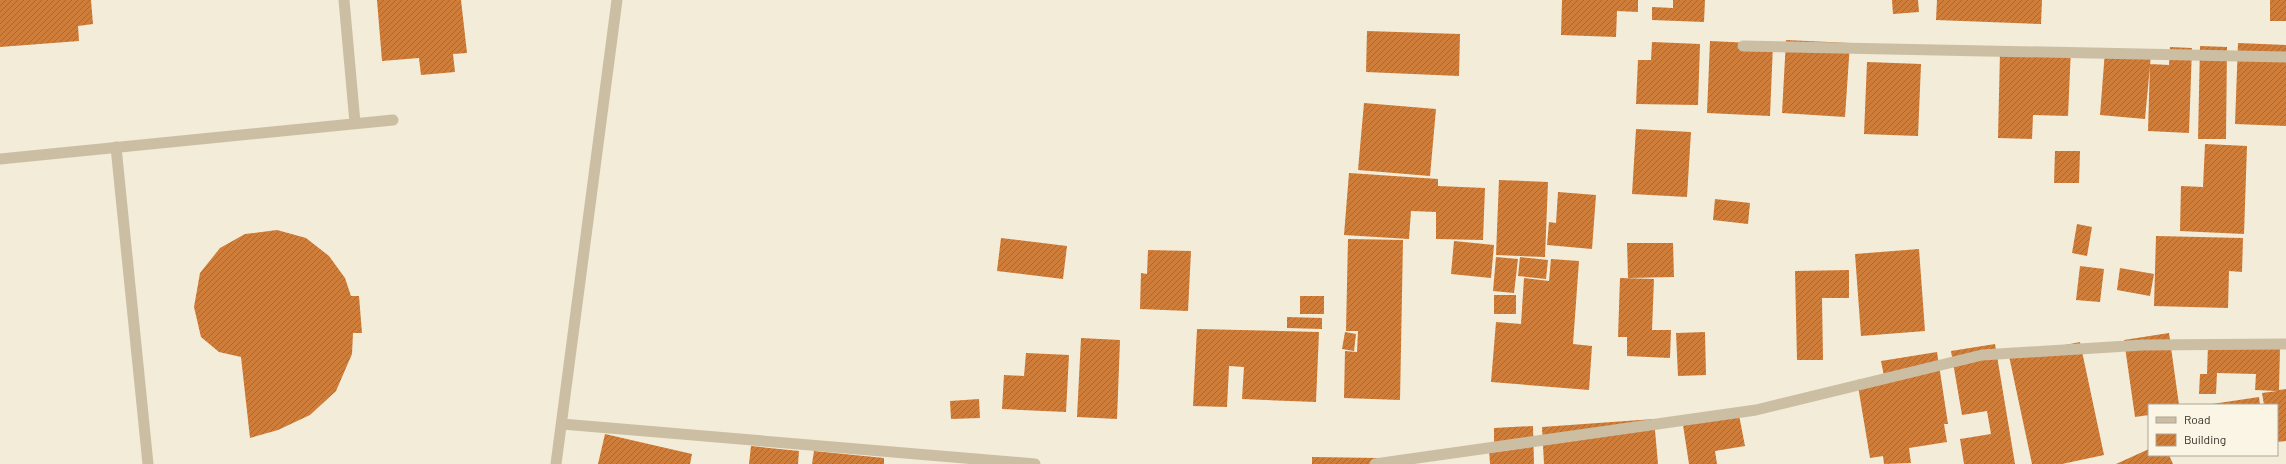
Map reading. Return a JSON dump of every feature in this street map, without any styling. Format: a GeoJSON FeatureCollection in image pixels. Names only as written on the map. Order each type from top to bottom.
{"type":"FeatureCollection","features":[{"type":"Feature","properties":{"kind":"street"},"geometry":{"type":"LineString","coordinates":[[344,0],[355,123]]}},
{"type":"Feature","properties":{"kind":"street"},"geometry":{"type":"LineString","coordinates":[[556,464],[617,0]]}},
{"type":"Feature","properties":{"kind":"street"},"geometry":{"type":"LineString","coordinates":[[1743,46],[2286,58]]}},
{"type":"Feature","properties":{"kind":"street"},"geometry":{"type":"LineString","coordinates":[[0,158],[393,120]]}},
{"type":"Feature","properties":{"kind":"street"},"geometry":{"type":"LineString","coordinates":[[116,147],[148,464]]}},
{"type":"Feature","properties":{"kind":"street"},"geometry":{"type":"LineString","coordinates":[[1375,464],[1756,410],[1982,355],[2143,345],[2286,344]]}},
{"type":"Feature","properties":{"kind":"street"},"geometry":{"type":"LineString","coordinates":[[562,424],[1035,464]]}},
{"type":"Feature","properties":{"kind":"building"},"geometry":{"type":"Polygon","coordinates":[[[0,0],[91,0],[93,24],[78,26],[79,41],[0,47],[0,0]]]}},
{"type":"Feature","properties":{"kind":"building"},"geometry":{"type":"Polygon","coordinates":[[[377,0],[461,0],[467,53],[453,54],[455,72],[421,75],[419,58],[382,61],[377,0]]]}},
{"type":"Feature","properties":{"kind":"building"},"geometry":{"type":"Polygon","coordinates":[[[1562,0],[1638,0],[1638,12],[1617,11],[1616,37],[1561,35],[1562,0]]]}},
{"type":"Feature","properties":{"kind":"building"},"geometry":{"type":"Polygon","coordinates":[[[1673,0],[1705,0],[1704,22],[1652,20],[1652,7],[1673,8],[1673,0]]]}},
{"type":"Feature","properties":{"kind":"building"},"geometry":{"type":"Polygon","coordinates":[[[1892,0],[1918,0],[1919,12],[1893,14],[1892,0]]]}},
{"type":"Feature","properties":{"kind":"building"},"geometry":{"type":"Polygon","coordinates":[[[1937,0],[2042,0],[2041,24],[1936,20],[1937,0]]]}},
{"type":"Feature","properties":{"kind":"building"},"geometry":{"type":"Polygon","coordinates":[[[2270,0],[2286,0],[2286,21],[2270,21],[2270,0]]]}},
{"type":"Feature","properties":{"kind":"building"},"geometry":{"type":"Polygon","coordinates":[[[1367,31],[1460,34],[1459,76],[1366,72],[1367,31]]]}},
{"type":"Feature","properties":{"kind":"building"},"geometry":{"type":"Polygon","coordinates":[[[1786,40],[1850,43],[1845,117],[1782,113],[1786,40]]]}},
{"type":"Feature","properties":{"kind":"building"},"geometry":{"type":"Polygon","coordinates":[[[1710,41],[1773,44],[1770,116],[1707,113],[1710,41]]]}},
{"type":"Feature","properties":{"kind":"building"},"geometry":{"type":"Polygon","coordinates":[[[1652,42],[1700,44],[1698,105],[1636,104],[1638,60],[1651,60],[1652,42]]]}},
{"type":"Feature","properties":{"kind":"building"},"geometry":{"type":"Polygon","coordinates":[[[2238,43],[2286,45],[2286,126],[2235,124],[2238,43]]]}},
{"type":"Feature","properties":{"kind":"building"},"geometry":{"type":"Polygon","coordinates":[[[2200,46],[2227,47],[2226,139],[2198,139],[2200,46]]]}},
{"type":"Feature","properties":{"kind":"building"},"geometry":{"type":"Polygon","coordinates":[[[2170,47],[2192,48],[2189,133],[2148,131],[2150,64],[2169,65],[2170,47]]]}},
{"type":"Feature","properties":{"kind":"building"},"geometry":{"type":"Polygon","coordinates":[[[2071,48],[2068,116],[2033,115],[2032,139],[1998,138],[2000,52],[2071,48]]]}},
{"type":"Feature","properties":{"kind":"building"},"geometry":{"type":"Polygon","coordinates":[[[2105,51],[2151,55],[2145,119],[2100,115],[2105,51]]]}},
{"type":"Feature","properties":{"kind":"building"},"geometry":{"type":"Polygon","coordinates":[[[1867,62],[1921,64],[1918,136],[1864,134],[1867,62]]]}},
{"type":"Feature","properties":{"kind":"building"},"geometry":{"type":"Polygon","coordinates":[[[1364,103],[1436,109],[1430,176],[1358,170],[1364,103]]]}},
{"type":"Feature","properties":{"kind":"building"},"geometry":{"type":"Polygon","coordinates":[[[1636,129],[1691,132],[1687,197],[1632,194],[1636,129]]]}},
{"type":"Feature","properties":{"kind":"building"},"geometry":{"type":"Polygon","coordinates":[[[2205,144],[2247,146],[2244,234],[2180,231],[2181,186],[2203,187],[2205,144]]]}},
{"type":"Feature","properties":{"kind":"building"},"geometry":{"type":"Polygon","coordinates":[[[2055,151],[2080,151],[2079,183],[2054,183],[2055,151]]]}},
{"type":"Feature","properties":{"kind":"building"},"geometry":{"type":"Polygon","coordinates":[[[1349,173],[1438,179],[1438,186],[1485,188],[1483,240],[1436,239],[1436,212],[1411,211],[1409,239],[1344,235],[1349,173]]]}},
{"type":"Feature","properties":{"kind":"building"},"geometry":{"type":"Polygon","coordinates":[[[1499,180],[1548,182],[1545,257],[1496,255],[1499,180]]]}},
{"type":"Feature","properties":{"kind":"building"},"geometry":{"type":"Polygon","coordinates":[[[1558,192],[1596,195],[1592,249],[1547,245],[1549,222],[1556,223],[1558,192]]]}},
{"type":"Feature","properties":{"kind":"building"},"geometry":{"type":"Polygon","coordinates":[[[1715,199],[1750,203],[1748,224],[1713,220],[1715,199]]]}},
{"type":"Feature","properties":{"kind":"building"},"geometry":{"type":"Polygon","coordinates":[[[2077,224],[2092,227],[2087,256],[2072,253],[2077,224]]]}},
{"type":"Feature","properties":{"kind":"building"},"geometry":{"type":"Polygon","coordinates":[[[277,230],[306,238],[329,256],[345,278],[351,296],[359,296],[362,333],[353,333],[352,354],[336,391],[310,415],[278,430],[250,438],[241,357],[219,352],[201,337],[194,307],[200,273],[220,248],[245,234],[277,230]]]}},
{"type":"Feature","properties":{"kind":"building"},"geometry":{"type":"Polygon","coordinates":[[[2156,236],[2243,238],[2242,272],[2229,271],[2228,308],[2154,306],[2156,236]]]}},
{"type":"Feature","properties":{"kind":"building"},"geometry":{"type":"Polygon","coordinates":[[[1001,238],[1067,246],[1063,279],[997,271],[1001,238]]]}},
{"type":"Feature","properties":{"kind":"building"},"geometry":{"type":"Polygon","coordinates":[[[1348,239],[1403,240],[1400,400],[1344,398],[1345,351],[1357,352],[1358,331],[1346,331],[1348,239]]]}},
{"type":"Feature","properties":{"kind":"building"},"geometry":{"type":"Polygon","coordinates":[[[1454,241],[1494,245],[1491,278],[1451,274],[1454,241]]]}},
{"type":"Feature","properties":{"kind":"building"},"geometry":{"type":"Polygon","coordinates":[[[1627,243],[1673,243],[1674,277],[1628,278],[1627,243]]]}},
{"type":"Feature","properties":{"kind":"building"},"geometry":{"type":"Polygon","coordinates":[[[1919,249],[1925,331],[1861,336],[1855,254],[1919,249]]]}},
{"type":"Feature","properties":{"kind":"building"},"geometry":{"type":"Polygon","coordinates":[[[1148,250],[1191,251],[1188,311],[1140,309],[1141,273],[1147,274],[1148,250]]]}},
{"type":"Feature","properties":{"kind":"building"},"geometry":{"type":"Polygon","coordinates":[[[1496,257],[1518,259],[1514,293],[1493,291],[1496,257]]]}},
{"type":"Feature","properties":{"kind":"building"},"geometry":{"type":"Polygon","coordinates":[[[1520,257],[1548,260],[1546,279],[1518,276],[1520,257]]]}},
{"type":"Feature","properties":{"kind":"building"},"geometry":{"type":"Polygon","coordinates":[[[1551,259],[1579,261],[1573,344],[1592,346],[1589,390],[1491,382],[1496,322],[1521,324],[1524,278],[1549,281],[1551,259]]]}},
{"type":"Feature","properties":{"kind":"building"},"geometry":{"type":"Polygon","coordinates":[[[2080,266],[2104,269],[2100,302],[2076,300],[2080,266]]]}},
{"type":"Feature","properties":{"kind":"building"},"geometry":{"type":"Polygon","coordinates":[[[2120,268],[2154,274],[2150,296],[2117,290],[2120,268]]]}},
{"type":"Feature","properties":{"kind":"building"},"geometry":{"type":"Polygon","coordinates":[[[1849,270],[1849,298],[1822,298],[1823,360],[1797,360],[1795,271],[1849,270]]]}},
{"type":"Feature","properties":{"kind":"building"},"geometry":{"type":"Polygon","coordinates":[[[1620,278],[1654,279],[1652,330],[1671,330],[1670,358],[1627,356],[1627,337],[1618,337],[1620,278]]]}},
{"type":"Feature","properties":{"kind":"building"},"geometry":{"type":"Polygon","coordinates":[[[1494,295],[1516,295],[1516,314],[1494,314],[1494,295]]]}},
{"type":"Feature","properties":{"kind":"building"},"geometry":{"type":"Polygon","coordinates":[[[1300,296],[1324,296],[1324,314],[1300,314],[1300,296]]]}},
{"type":"Feature","properties":{"kind":"building"},"geometry":{"type":"Polygon","coordinates":[[[1287,317],[1322,318],[1322,329],[1287,328],[1287,317]]]}},
{"type":"Feature","properties":{"kind":"building"},"geometry":{"type":"Polygon","coordinates":[[[1197,329],[1319,332],[1316,402],[1242,399],[1244,367],[1229,366],[1227,407],[1193,406],[1197,329]]]}},
{"type":"Feature","properties":{"kind":"building"},"geometry":{"type":"Polygon","coordinates":[[[1345,332],[1356,334],[1354,351],[1342,349],[1345,332]]]}},
{"type":"Feature","properties":{"kind":"building"},"geometry":{"type":"Polygon","coordinates":[[[1705,332],[1706,375],[1678,376],[1676,333],[1705,332]]]}},
{"type":"Feature","properties":{"kind":"building"},"geometry":{"type":"Polygon","coordinates":[[[2169,333],[2179,404],[2148,404],[2148,415],[2135,417],[2124,340],[2169,333]]]}},
{"type":"Feature","properties":{"kind":"building"},"geometry":{"type":"Polygon","coordinates":[[[1081,338],[1120,340],[1117,419],[1077,417],[1081,338]]]}},
{"type":"Feature","properties":{"kind":"building"},"geometry":{"type":"Polygon","coordinates":[[[2080,342],[2104,455],[2062,464],[2032,464],[2009,356],[2080,342]]]}},
{"type":"Feature","properties":{"kind":"building"},"geometry":{"type":"Polygon","coordinates":[[[1995,344],[2015,464],[1964,464],[1960,439],[1991,434],[1987,411],[1962,415],[1951,351],[1995,344]]]}},
{"type":"Feature","properties":{"kind":"building"},"geometry":{"type":"Polygon","coordinates":[[[2208,345],[2280,348],[2279,390],[2286,389],[2286,441],[2278,442],[2278,404],[2264,404],[2262,393],[2277,391],[2255,390],[2256,374],[2217,373],[2216,394],[2199,394],[2200,374],[2207,374],[2208,345]]]}},
{"type":"Feature","properties":{"kind":"building"},"geometry":{"type":"Polygon","coordinates":[[[1937,352],[1948,424],[1944,424],[1947,442],[1909,448],[1911,463],[1884,464],[1883,456],[1870,458],[1857,380],[1884,376],[1881,361],[1937,352]]]}},
{"type":"Feature","properties":{"kind":"building"},"geometry":{"type":"Polygon","coordinates":[[[1026,353],[1069,355],[1066,412],[1002,409],[1004,375],[1024,376],[1026,353]]]}},
{"type":"Feature","properties":{"kind":"building"},"geometry":{"type":"Polygon","coordinates":[[[2259,397],[2260,404],[2212,404],[2259,397]]]}},
{"type":"Feature","properties":{"kind":"building"},"geometry":{"type":"Polygon","coordinates":[[[979,399],[980,418],[951,419],[950,401],[979,399]]]}},
{"type":"Feature","properties":{"kind":"building"},"geometry":{"type":"Polygon","coordinates":[[[1739,415],[1745,446],[1715,451],[1717,464],[1689,464],[1683,425],[1739,415]]]}},
{"type":"Feature","properties":{"kind":"building"},"geometry":{"type":"Polygon","coordinates":[[[1654,419],[1658,464],[1544,464],[1542,427],[1654,419]]]}},
{"type":"Feature","properties":{"kind":"building"},"geometry":{"type":"Polygon","coordinates":[[[1533,426],[1534,464],[1490,464],[1489,449],[1494,449],[1494,428],[1533,426]]]}},
{"type":"Feature","properties":{"kind":"building"},"geometry":{"type":"Polygon","coordinates":[[[605,434],[692,454],[690,464],[598,464],[605,434]]]}},
{"type":"Feature","properties":{"kind":"building"},"geometry":{"type":"Polygon","coordinates":[[[751,446],[799,451],[798,464],[749,464],[751,446]]]}},
{"type":"Feature","properties":{"kind":"building"},"geometry":{"type":"Polygon","coordinates":[[[2148,449],[2148,456],[2169,456],[2173,464],[2116,464],[2148,449]]]}},
{"type":"Feature","properties":{"kind":"building"},"geometry":{"type":"Polygon","coordinates":[[[814,451],[884,458],[884,464],[812,464],[814,451]]]}},
{"type":"Feature","properties":{"kind":"building"},"geometry":{"type":"Polygon","coordinates":[[[1312,457],[1378,458],[1378,464],[1312,464],[1312,457]]]}}]}
